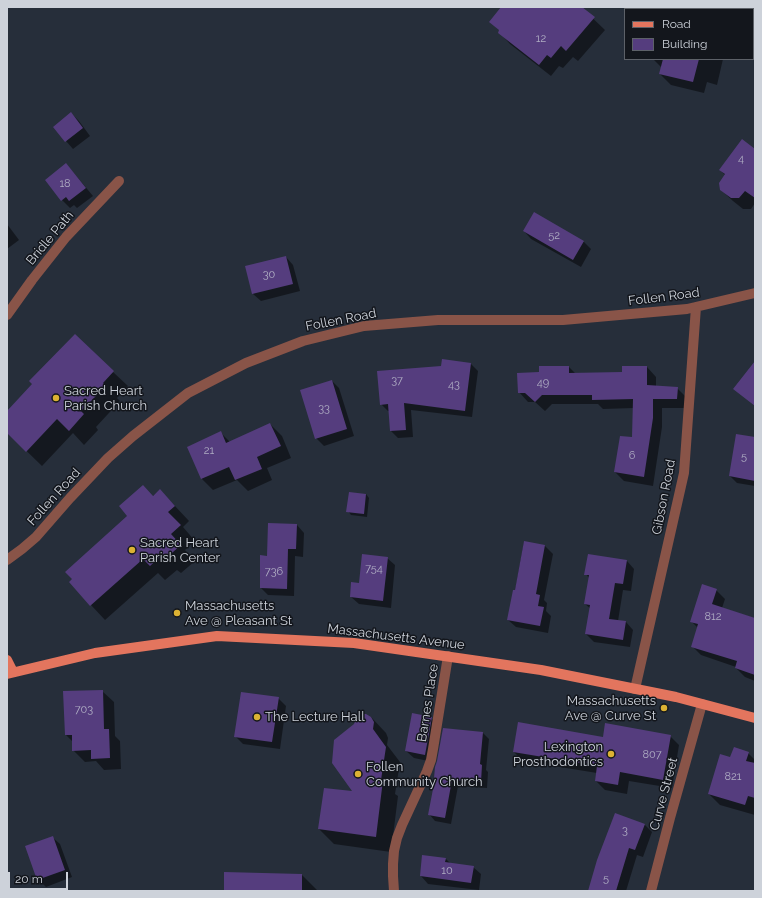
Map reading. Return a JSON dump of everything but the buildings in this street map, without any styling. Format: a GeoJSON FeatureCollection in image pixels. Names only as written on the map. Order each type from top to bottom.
{"type":"FeatureCollection","features":[{"type":"Feature","properties":{"kind":"main road","name":"Massachusetts Avenue"},"geometry":{"type":"LineString","coordinates":[[10,673],[95,653],[217,636],[354,643],[541,670],[676,696],[755,718]]}},
{"type":"Feature","properties":{"kind":"main road"},"geometry":{"type":"LineString","coordinates":[[7,660],[10,673]]}},
{"type":"Feature","properties":{"kind":"street","name":"Bridle Path"},"geometry":{"type":"LineString","coordinates":[[7,315],[66,237],[119,181]]}},
{"type":"Feature","properties":{"kind":"street","name":"Follen Road"},"geometry":{"type":"LineString","coordinates":[[7,560],[36,537],[108,458],[133,436],[188,393],[246,363],[303,341],[364,326],[438,320],[563,320],[687,309],[755,293]]}},
{"type":"Feature","properties":{"kind":"street","name":"Gibson Road"},"geometry":{"type":"LineString","coordinates":[[635,689],[684,473],[696,307]]}},
{"type":"Feature","properties":{"kind":"street","name":"Barnes Place"},"geometry":{"type":"LineString","coordinates":[[394,891],[394,851],[402,825],[431,760],[448,656]]}},
{"type":"Feature","properties":{"kind":"street","name":"Curve Street"},"geometry":{"type":"LineString","coordinates":[[651,891],[702,704]]}},
{"type":"Feature","properties":{"kind":"place","name":"Sacred Heart Parish Church"},"geometry":{"type":"Point","coordinates":[56,398]}},
{"type":"Feature","properties":{"kind":"place","name":"Sacred Heart Parish Center"},"geometry":{"type":"Point","coordinates":[132,550]}},
{"type":"Feature","properties":{"kind":"place","name":"Massachusetts Ave @ Pleasant St"},"geometry":{"type":"Point","coordinates":[177,613]}},
{"type":"Feature","properties":{"kind":"place","name":"Massachusetts Ave @ Curve St"},"geometry":{"type":"Point","coordinates":[664,708]}},
{"type":"Feature","properties":{"kind":"place","name":"The Lecture Hall"},"geometry":{"type":"Point","coordinates":[257,717]}},
{"type":"Feature","properties":{"kind":"place","name":"Lexington Prosthodontics"},"geometry":{"type":"Point","coordinates":[611,754]}},
{"type":"Feature","properties":{"kind":"place","name":"Follen Community Church"},"geometry":{"type":"Point","coordinates":[358,774]}}]}
